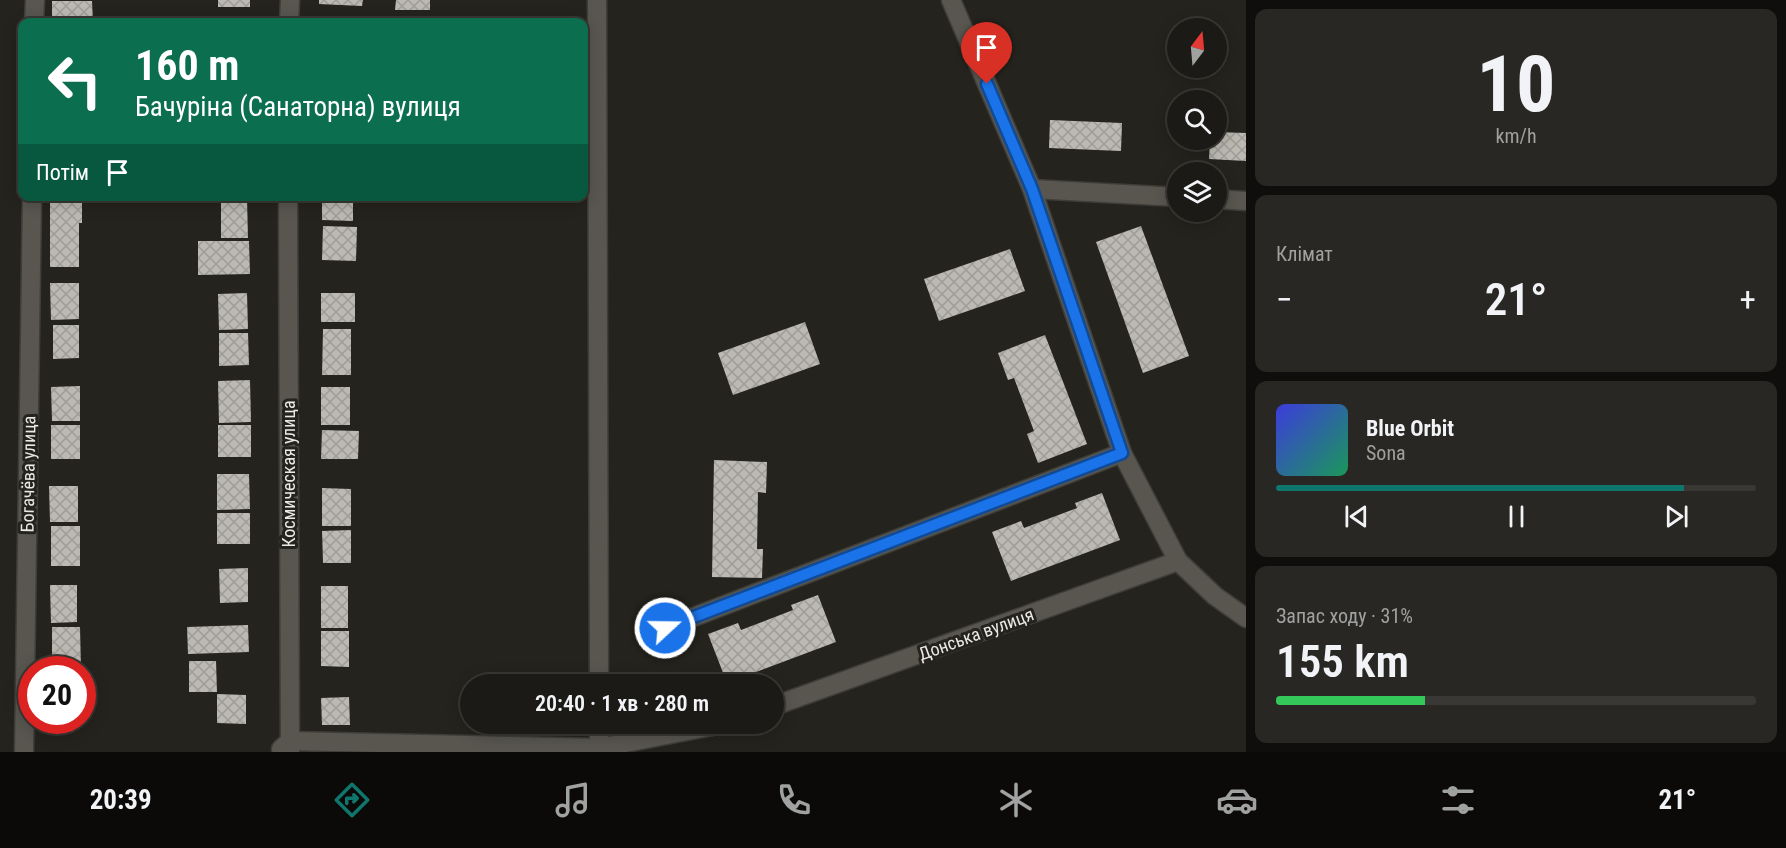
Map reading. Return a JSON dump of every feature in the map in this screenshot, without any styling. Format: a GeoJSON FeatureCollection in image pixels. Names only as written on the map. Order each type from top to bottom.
{"type":"FeatureCollection","features":[{"type":"Feature","properties":{"kind":"street"},"geometry":{"type":"LineString","coordinates":[[34,0],[34,18]]}},
{"type":"Feature","properties":{"kind":"street"},"geometry":{"type":"LineString","coordinates":[[289,18],[290,0]]}},
{"type":"Feature","properties":{"kind":"street"},"geometry":{"type":"LineString","coordinates":[[597,0],[599,674]]}},
{"type":"Feature","properties":{"kind":"street"},"geometry":{"type":"LineString","coordinates":[[951,0],[1032,189],[1122,453],[1178,561],[1215,596],[1246,618]]}},
{"type":"Feature","properties":{"kind":"street"},"geometry":{"type":"LineString","coordinates":[[1032,189],[1167,196]]}},
{"type":"Feature","properties":{"kind":"street"},"geometry":{"type":"LineString","coordinates":[[1227,200],[1246,201]]}},
{"type":"Feature","properties":{"kind":"street","name":"Богачёва улица"},"geometry":{"type":"LineString","coordinates":[[24,752],[32,201]]}},
{"type":"Feature","properties":{"kind":"street","name":"Космическая улица"},"geometry":{"type":"LineString","coordinates":[[286,748],[288,201]]}},
{"type":"Feature","properties":{"kind":"street"},"geometry":{"type":"LineString","coordinates":[[665,628],[1122,453]]}},
{"type":"Feature","properties":{"kind":"street","name":"Донська вулиця"},"geometry":{"type":"LineString","coordinates":[[784,702],[1178,561]]}},
{"type":"Feature","properties":{"kind":"street"},"geometry":{"type":"LineString","coordinates":[[599,734],[599,750]]}},
{"type":"Feature","properties":{"kind":"street"},"geometry":{"type":"LineString","coordinates":[[286,748],[599,750],[675,734]]}},
{"type":"Feature","properties":{"kind":"building"},"geometry":{"type":"Polygon","coordinates":[[[218,0],[250,0],[250,7],[218,7],[218,0]]]}},
{"type":"Feature","properties":{"kind":"building"},"geometry":{"type":"Polygon","coordinates":[[[319,0],[363,0],[362,6],[319,4],[319,0]]]}},
{"type":"Feature","properties":{"kind":"building"},"geometry":{"type":"Polygon","coordinates":[[[396,0],[430,0],[430,10],[395,10],[396,0]]]}},
{"type":"Feature","properties":{"kind":"building"},"geometry":{"type":"Polygon","coordinates":[[[52,1],[92,1],[93,18],[52,18],[52,1]]]}},
{"type":"Feature","properties":{"kind":"building"},"geometry":{"type":"Polygon","coordinates":[[[1050,120],[1122,123],[1121,151],[1049,148],[1050,120]]]}},
{"type":"Feature","properties":{"kind":"building"},"geometry":{"type":"Polygon","coordinates":[[[1227,132],[1246,133],[1246,161],[1209,159],[1209,150],[1227,150],[1227,132]]]}},
{"type":"Feature","properties":{"kind":"building"},"geometry":{"type":"Polygon","coordinates":[[[50,201],[82,201],[82,223],[79,223],[79,267],[50,267],[50,201]]]}},
{"type":"Feature","properties":{"kind":"building"},"geometry":{"type":"Polygon","coordinates":[[[221,201],[247,201],[248,238],[221,238],[221,201]]]}},
{"type":"Feature","properties":{"kind":"building"},"geometry":{"type":"Polygon","coordinates":[[[322,201],[353,201],[353,221],[322,220],[322,201]]]}},
{"type":"Feature","properties":{"kind":"building"},"geometry":{"type":"Polygon","coordinates":[[[323,226],[357,227],[356,261],[322,260],[323,226]]]}},
{"type":"Feature","properties":{"kind":"building"},"geometry":{"type":"Polygon","coordinates":[[[1141,226],[1189,356],[1143,373],[1096,242],[1141,226]]]}},
{"type":"Feature","properties":{"kind":"building"},"geometry":{"type":"Polygon","coordinates":[[[198,241],[249,241],[250,274],[198,275],[198,241]]]}},
{"type":"Feature","properties":{"kind":"building"},"geometry":{"type":"Polygon","coordinates":[[[1010,249],[1025,291],[939,321],[924,279],[1010,249]]]}},
{"type":"Feature","properties":{"kind":"building"},"geometry":{"type":"Polygon","coordinates":[[[50,283],[79,283],[79,319],[51,320],[50,283]]]}},
{"type":"Feature","properties":{"kind":"building"},"geometry":{"type":"Polygon","coordinates":[[[247,293],[248,329],[219,330],[218,294],[247,293]]]}},
{"type":"Feature","properties":{"kind":"building"},"geometry":{"type":"Polygon","coordinates":[[[321,293],[355,293],[355,322],[321,322],[321,293]]]}},
{"type":"Feature","properties":{"kind":"building"},"geometry":{"type":"Polygon","coordinates":[[[805,322],[820,364],[733,395],[718,353],[805,322]]]}},
{"type":"Feature","properties":{"kind":"building"},"geometry":{"type":"Polygon","coordinates":[[[53,325],[79,325],[79,358],[53,359],[53,325]]]}},
{"type":"Feature","properties":{"kind":"building"},"geometry":{"type":"Polygon","coordinates":[[[323,329],[351,329],[351,375],[322,375],[323,329]]]}},
{"type":"Feature","properties":{"kind":"building"},"geometry":{"type":"Polygon","coordinates":[[[219,333],[248,333],[249,365],[219,366],[219,333]]]}},
{"type":"Feature","properties":{"kind":"building"},"geometry":{"type":"Polygon","coordinates":[[[1045,335],[1087,444],[1038,463],[1027,434],[1034,431],[1014,378],[1008,380],[998,353],[1045,335]]]}},
{"type":"Feature","properties":{"kind":"building"},"geometry":{"type":"Polygon","coordinates":[[[250,380],[251,422],[219,423],[218,381],[250,380]]]}},
{"type":"Feature","properties":{"kind":"building"},"geometry":{"type":"Polygon","coordinates":[[[80,386],[80,421],[52,421],[51,387],[80,386]]]}},
{"type":"Feature","properties":{"kind":"building"},"geometry":{"type":"Polygon","coordinates":[[[321,387],[350,387],[350,425],[321,425],[321,387]]]}},
{"type":"Feature","properties":{"kind":"building"},"geometry":{"type":"Polygon","coordinates":[[[51,425],[80,425],[80,459],[51,459],[51,425]]]}},
{"type":"Feature","properties":{"kind":"building"},"geometry":{"type":"Polygon","coordinates":[[[218,425],[251,425],[251,457],[218,457],[218,425]]]}},
{"type":"Feature","properties":{"kind":"building"},"geometry":{"type":"Polygon","coordinates":[[[322,430],[359,431],[358,459],[321,459],[322,430]]]}},
{"type":"Feature","properties":{"kind":"building"},"geometry":{"type":"Polygon","coordinates":[[[714,460],[767,462],[766,493],[758,492],[757,549],[763,549],[762,578],[712,577],[714,460]]]}},
{"type":"Feature","properties":{"kind":"building"},"geometry":{"type":"Polygon","coordinates":[[[217,474],[249,474],[250,509],[217,510],[217,474]]]}},
{"type":"Feature","properties":{"kind":"building"},"geometry":{"type":"Polygon","coordinates":[[[49,486],[78,486],[78,522],[50,522],[49,486]]]}},
{"type":"Feature","properties":{"kind":"building"},"geometry":{"type":"Polygon","coordinates":[[[322,488],[351,489],[351,526],[322,526],[322,488]]]}},
{"type":"Feature","properties":{"kind":"building"},"geometry":{"type":"Polygon","coordinates":[[[1102,493],[1120,540],[1011,581],[992,532],[1021,521],[1024,528],[1077,508],[1075,503],[1102,493]]]}},
{"type":"Feature","properties":{"kind":"building"},"geometry":{"type":"Polygon","coordinates":[[[217,513],[250,513],[250,544],[217,544],[217,513]]]}},
{"type":"Feature","properties":{"kind":"building"},"geometry":{"type":"Polygon","coordinates":[[[51,526],[80,526],[80,566],[51,566],[51,526]]]}},
{"type":"Feature","properties":{"kind":"building"},"geometry":{"type":"Polygon","coordinates":[[[351,530],[351,563],[323,563],[322,531],[351,530]]]}},
{"type":"Feature","properties":{"kind":"building"},"geometry":{"type":"Polygon","coordinates":[[[248,568],[248,602],[220,603],[219,569],[248,568]]]}},
{"type":"Feature","properties":{"kind":"building"},"geometry":{"type":"Polygon","coordinates":[[[50,585],[77,585],[77,622],[51,623],[50,585]]]}},
{"type":"Feature","properties":{"kind":"building"},"geometry":{"type":"Polygon","coordinates":[[[321,586],[348,586],[348,628],[321,628],[321,586]]]}},
{"type":"Feature","properties":{"kind":"building"},"geometry":{"type":"Polygon","coordinates":[[[818,595],[836,642],[751,674],[724,674],[708,634],[738,623],[741,630],[793,610],[791,605],[818,595]]]}},
{"type":"Feature","properties":{"kind":"building"},"geometry":{"type":"Polygon","coordinates":[[[248,625],[249,652],[188,654],[187,627],[248,625]]]}},
{"type":"Feature","properties":{"kind":"building"},"geometry":{"type":"Polygon","coordinates":[[[52,627],[80,627],[81,656],[52,656],[52,627]]]}},
{"type":"Feature","properties":{"kind":"building"},"geometry":{"type":"Polygon","coordinates":[[[321,631],[349,631],[349,667],[321,666],[321,631]]]}},
{"type":"Feature","properties":{"kind":"building"},"geometry":{"type":"Polygon","coordinates":[[[189,661],[216,661],[217,692],[189,692],[189,661]]]}},
{"type":"Feature","properties":{"kind":"building"},"geometry":{"type":"Polygon","coordinates":[[[217,694],[246,695],[246,724],[217,723],[217,694]]]}},
{"type":"Feature","properties":{"kind":"building"},"geometry":{"type":"Polygon","coordinates":[[[349,697],[350,725],[322,725],[321,698],[349,697]]]}},
{"type":"Feature","properties":{"kind":"route"},"geometry":{"type":"LineString","coordinates":[[665,628],[1122,453],[1032,189],[987,84]]}}]}
